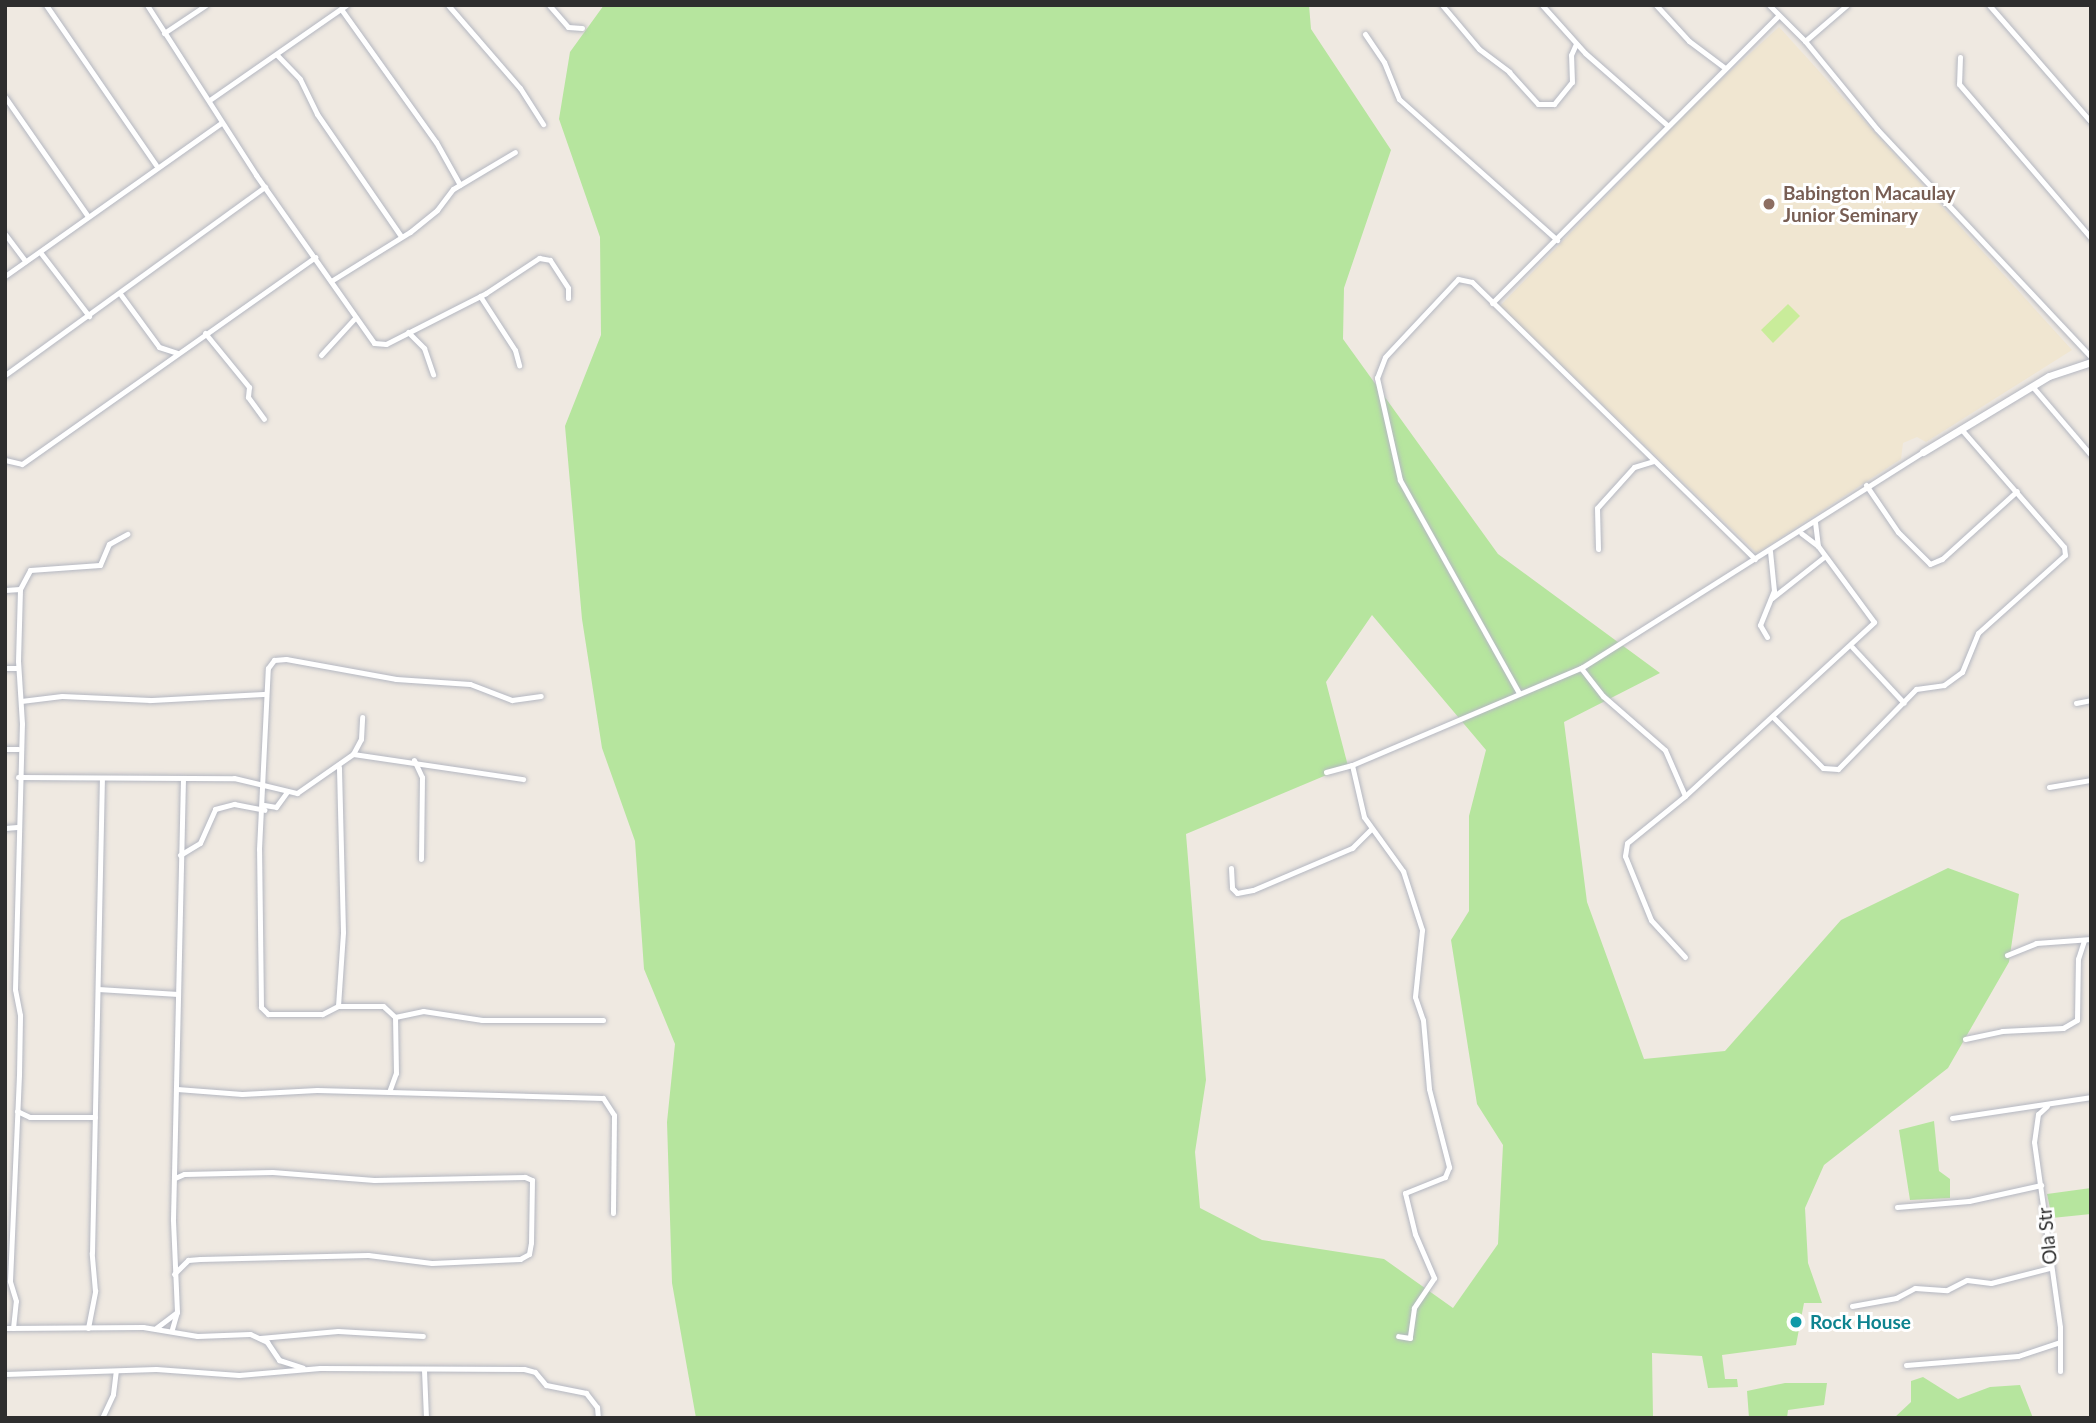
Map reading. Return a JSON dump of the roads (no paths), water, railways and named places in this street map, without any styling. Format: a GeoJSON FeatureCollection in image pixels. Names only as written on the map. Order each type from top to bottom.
{"type":"FeatureCollection","features":[{"type":"Feature","properties":{"kind":"street"},"geometry":{"type":"LineString","coordinates":[[46,5],[156,165]]}},
{"type":"Feature","properties":{"kind":"street"},"geometry":{"type":"LineString","coordinates":[[147,5],[211,99],[221,123],[315,257],[354,320],[378,345],[480,296],[543,257],[565,283],[568,298]]}},
{"type":"Feature","properties":{"kind":"street"},"geometry":{"type":"LineString","coordinates":[[164,33],[206,5]]}},
{"type":"Feature","properties":{"kind":"street"},"geometry":{"type":"LineString","coordinates":[[448,5],[520,88],[543,124]]}},
{"type":"Feature","properties":{"kind":"street"},"geometry":{"type":"LineString","coordinates":[[549,5],[568,27],[582,28]]}},
{"type":"Feature","properties":{"kind":"street"},"geometry":{"type":"LineString","coordinates":[[1441,5],[1479,49],[1509,72],[1538,104],[1554,104],[1572,82],[1571,54],[1576,44]]}},
{"type":"Feature","properties":{"kind":"street"},"geometry":{"type":"LineString","coordinates":[[1542,5],[1576,44],[1667,125]]}},
{"type":"Feature","properties":{"kind":"street"},"geometry":{"type":"LineString","coordinates":[[1656,5],[1689,41],[1725,68]]}},
{"type":"Feature","properties":{"kind":"street"},"geometry":{"type":"LineString","coordinates":[[1769,5],[1805,41],[1877,129],[2091,357]]}},
{"type":"Feature","properties":{"kind":"street"},"geometry":{"type":"LineString","coordinates":[[1805,41],[1847,5]]}},
{"type":"Feature","properties":{"kind":"street"},"geometry":{"type":"LineString","coordinates":[[1993,6],[2091,122]]}},
{"type":"Feature","properties":{"kind":"street"},"geometry":{"type":"LineString","coordinates":[[211,99],[344,7],[436,142],[460,185]]}},
{"type":"Feature","properties":{"kind":"street"},"geometry":{"type":"LineString","coordinates":[[1492,303],[1778,16]]}},
{"type":"Feature","properties":{"kind":"street"},"geometry":{"type":"LineString","coordinates":[[1365,34],[1384,62],[1399,99],[1557,240]]}},
{"type":"Feature","properties":{"kind":"street"},"geometry":{"type":"LineString","coordinates":[[277,55],[300,79],[317,114],[401,236]]}},
{"type":"Feature","properties":{"kind":"street"},"geometry":{"type":"LineString","coordinates":[[1959,57],[1959,84],[2091,238]]}},
{"type":"Feature","properties":{"kind":"street"},"geometry":{"type":"LineString","coordinates":[[5,97],[87,215]]}},
{"type":"Feature","properties":{"kind":"street"},"geometry":{"type":"LineString","coordinates":[[5,276],[156,165],[221,123]]}},
{"type":"Feature","properties":{"kind":"street"},"geometry":{"type":"LineString","coordinates":[[331,281],[438,210],[460,185],[515,152]]}},
{"type":"Feature","properties":{"kind":"street"},"geometry":{"type":"LineString","coordinates":[[5,375],[121,295],[265,187]]}},
{"type":"Feature","properties":{"kind":"street"},"geometry":{"type":"LineString","coordinates":[[5,234],[25,261]]}},
{"type":"Feature","properties":{"kind":"street"},"geometry":{"type":"LineString","coordinates":[[40,252],[89,316]]}},
{"type":"Feature","properties":{"kind":"street"},"geometry":{"type":"LineString","coordinates":[[5,460],[22,464],[315,257]]}},
{"type":"Feature","properties":{"kind":"street"},"geometry":{"type":"LineString","coordinates":[[1519,692],[1400,480],[1377,378],[1385,357],[1451,283],[1465,278],[1472,282],[1755,559]]}},
{"type":"Feature","properties":{"kind":"street"},"geometry":{"type":"LineString","coordinates":[[121,295],[159,347],[161,364]]}},
{"type":"Feature","properties":{"kind":"street"},"geometry":{"type":"LineString","coordinates":[[480,296],[515,350],[519,365]]}},
{"type":"Feature","properties":{"kind":"street"},"geometry":{"type":"LineString","coordinates":[[321,355],[354,320]]}},
{"type":"Feature","properties":{"kind":"street"},"geometry":{"type":"LineString","coordinates":[[408,332],[424,348],[433,374]]}},
{"type":"Feature","properties":{"kind":"street"},"geometry":{"type":"LineString","coordinates":[[205,333],[249,387],[248,397],[264,419]]}},
{"type":"Feature","properties":{"kind":"street"},"geometry":{"type":"LineString","coordinates":[[159,347],[177,353]]}},
{"type":"Feature","properties":{"kind":"street"},"geometry":{"type":"LineString","coordinates":[[1326,772],[1352,765],[1581,668],[1801,533],[1866,485],[2032,386],[2071,367],[2091,362]]}},
{"type":"Feature","properties":{"kind":"street"},"geometry":{"type":"LineString","coordinates":[[2032,386],[2091,455]]}},
{"type":"Feature","properties":{"kind":"street"},"geometry":{"type":"LineString","coordinates":[[1773,717],[1831,771],[1873,737],[1916,690],[1944,685],[1962,672],[1978,633],[2065,555],[2064,547],[1961,429]]}},
{"type":"Feature","properties":{"kind":"street"},"geometry":{"type":"LineString","coordinates":[[1598,549],[1597,508],[1634,467],[1654,461]]}},
{"type":"Feature","properties":{"kind":"street"},"geometry":{"type":"LineString","coordinates":[[1866,485],[1898,532],[1930,564],[1942,559],[2017,491]]}},
{"type":"Feature","properties":{"kind":"street"},"geometry":{"type":"LineString","coordinates":[[1685,957],[1657,932],[1624,850],[1873,628],[1874,617],[1824,557],[1818,546],[1815,522]]}},
{"type":"Feature","properties":{"kind":"street"},"geometry":{"type":"LineString","coordinates":[[1801,533],[1818,546]]}},
{"type":"Feature","properties":{"kind":"street"},"geometry":{"type":"LineString","coordinates":[[13,1328],[16,1301],[10,1281],[20,1015],[15,989],[15,909],[21,701],[18,668],[20,589],[30,570],[100,565],[109,544],[127,534]]}},
{"type":"Feature","properties":{"kind":"street"},"geometry":{"type":"LineString","coordinates":[[1767,637],[1759,625],[1774,591],[1770,551]]}},
{"type":"Feature","properties":{"kind":"street"},"geometry":{"type":"LineString","coordinates":[[1770,600],[1824,557]]}},
{"type":"Feature","properties":{"kind":"street"},"geometry":{"type":"LineString","coordinates":[[5,590],[20,589]]}},
{"type":"Feature","properties":{"kind":"street"},"geometry":{"type":"LineString","coordinates":[[1852,647],[1903,703]]}},
{"type":"Feature","properties":{"kind":"street"},"geometry":{"type":"LineString","coordinates":[[541,696],[512,700],[470,684],[396,679],[279,659],[268,668],[262,788],[264,808],[258,861],[261,1007],[268,1014],[321,1014],[338,1006],[378,1005],[395,1017],[423,1012],[482,1020],[603,1020]]}},
{"type":"Feature","properties":{"kind":"street"},"geometry":{"type":"LineString","coordinates":[[5,668],[18,668]]}},
{"type":"Feature","properties":{"kind":"street"},"geometry":{"type":"LineString","coordinates":[[1581,668],[1603,696],[1665,750],[1685,796]]}},
{"type":"Feature","properties":{"kind":"street"},"geometry":{"type":"LineString","coordinates":[[21,701],[265,694]]}},
{"type":"Feature","properties":{"kind":"street"},"geometry":{"type":"LineString","coordinates":[[2076,703],[2091,700]]}},
{"type":"Feature","properties":{"kind":"street"},"geometry":{"type":"LineString","coordinates":[[18,777],[102,780],[234,778],[254,781],[262,788],[300,792],[307,783],[331,773],[353,754],[361,739],[362,717]]}},
{"type":"Feature","properties":{"kind":"street"},"geometry":{"type":"LineString","coordinates":[[5,749],[18,749]]}},
{"type":"Feature","properties":{"kind":"street"},"geometry":{"type":"LineString","coordinates":[[353,754],[414,760],[523,779]]}},
{"type":"Feature","properties":{"kind":"street"},"geometry":{"type":"LineString","coordinates":[[414,760],[422,777],[421,859]]}},
{"type":"Feature","properties":{"kind":"street"},"geometry":{"type":"LineString","coordinates":[[1352,765],[1364,817],[1403,871],[1422,930],[1415,997],[1423,1020],[1429,1089],[1449,1167],[1445,1177],[1405,1193],[1415,1234],[1434,1278],[1414,1308],[1410,1338],[1398,1336]]}},
{"type":"Feature","properties":{"kind":"street"},"geometry":{"type":"LineString","coordinates":[[338,1006],[344,887],[343,792],[338,776],[339,767]]}},
{"type":"Feature","properties":{"kind":"street"},"geometry":{"type":"LineString","coordinates":[[331,773],[338,776]]}},
{"type":"Feature","properties":{"kind":"street"},"geometry":{"type":"LineString","coordinates":[[172,1329],[177,1311],[174,1245],[183,779]]}},
{"type":"Feature","properties":{"kind":"street"},"geometry":{"type":"LineString","coordinates":[[88,1328],[95,1291],[95,1117],[102,780]]}},
{"type":"Feature","properties":{"kind":"street"},"geometry":{"type":"LineString","coordinates":[[2049,787],[2091,780]]}},
{"type":"Feature","properties":{"kind":"street"},"geometry":{"type":"LineString","coordinates":[[180,855],[200,844],[215,809],[234,804],[276,807],[286,792]]}},
{"type":"Feature","properties":{"kind":"street"},"geometry":{"type":"LineString","coordinates":[[5,828],[17,827]]}},
{"type":"Feature","properties":{"kind":"street"},"geometry":{"type":"LineString","coordinates":[[1231,868],[1232,888],[1237,893],[1254,890],[1352,848],[1371,829]]}},
{"type":"Feature","properties":{"kind":"street"},"geometry":{"type":"LineString","coordinates":[[5,908],[15,909]]}},
{"type":"Feature","properties":{"kind":"street"},"geometry":{"type":"LineString","coordinates":[[1965,1038],[2002,1031],[2063,1028],[2077,1020],[2078,959],[2087,940],[2036,943],[2007,955]]}},
{"type":"Feature","properties":{"kind":"street"},"geometry":{"type":"LineString","coordinates":[[5,990],[15,989]]}},
{"type":"Feature","properties":{"kind":"street"},"geometry":{"type":"LineString","coordinates":[[98,989],[178,994]]}},
{"type":"Feature","properties":{"kind":"street"},"geometry":{"type":"LineString","coordinates":[[389,1092],[396,1073],[395,1017]]}},
{"type":"Feature","properties":{"kind":"street"},"geometry":{"type":"LineString","coordinates":[[177,1089],[242,1094],[389,1092],[607,1099],[614,1115],[613,1213]]}},
{"type":"Feature","properties":{"kind":"street"},"geometry":{"type":"LineString","coordinates":[[1952,1118],[2048,1107],[2091,1097]]}},
{"type":"Feature","properties":{"kind":"street","name":"Ola Str"},"geometry":{"type":"LineString","coordinates":[[2048,1107],[2038,1114],[2034,1128],[2060,1342],[2060,1371]]}},
{"type":"Feature","properties":{"kind":"street"},"geometry":{"type":"LineString","coordinates":[[17,1111],[30,1117],[95,1117]]}},
{"type":"Feature","properties":{"kind":"street"},"geometry":{"type":"LineString","coordinates":[[176,1166],[184,1174]]}},
{"type":"Feature","properties":{"kind":"street"},"geometry":{"type":"LineString","coordinates":[[174,1274],[188,1260],[368,1255],[426,1264],[520,1259],[531,1250],[532,1180],[525,1177],[448,1181],[272,1172],[184,1174],[175,1178]]}},
{"type":"Feature","properties":{"kind":"street"},"geometry":{"type":"LineString","coordinates":[[1896,1207],[1969,1200],[2041,1185]]}},
{"type":"Feature","properties":{"kind":"street"},"geometry":{"type":"LineString","coordinates":[[174,1245],[188,1260]]}},
{"type":"Feature","properties":{"kind":"street"},"geometry":{"type":"LineString","coordinates":[[1852,1306],[1896,1298],[1915,1288],[1947,1290],[1967,1280],[1991,1283],[2050,1268]]}},
{"type":"Feature","properties":{"kind":"street"},"geometry":{"type":"LineString","coordinates":[[156,1328],[177,1311]]}},
{"type":"Feature","properties":{"kind":"street"},"geometry":{"type":"LineString","coordinates":[[5,1328],[156,1328],[172,1329],[189,1335],[236,1333],[261,1338],[338,1331],[423,1336]]}},
{"type":"Feature","properties":{"kind":"street"},"geometry":{"type":"LineString","coordinates":[[261,1338],[279,1360],[306,1369]]}},
{"type":"Feature","properties":{"kind":"street"},"geometry":{"type":"LineString","coordinates":[[1906,1365],[2018,1356],[2060,1342]]}},
{"type":"Feature","properties":{"kind":"street"},"geometry":{"type":"LineString","coordinates":[[288,1371],[292,1363]]}},
{"type":"Feature","properties":{"kind":"street"},"geometry":{"type":"LineString","coordinates":[[5,1374],[116,1370],[239,1375],[306,1369],[530,1370],[546,1385],[586,1392],[597,1407],[598,1418]]}},
{"type":"Feature","properties":{"kind":"street"},"geometry":{"type":"LineString","coordinates":[[102,1418],[113,1394],[116,1370]]}},
{"type":"Feature","properties":{"kind":"street"},"geometry":{"type":"LineString","coordinates":[[424,1370],[426,1418]]}},
{"type":"Feature","properties":{"kind":"place","name":"Babington Macaulay Junior Seminary"},"geometry":{"type":"Point","coordinates":[1769,204]}},
{"type":"Feature","properties":{"kind":"place","name":"Rock House"},"geometry":{"type":"Point","coordinates":[1796,1322]}}]}
